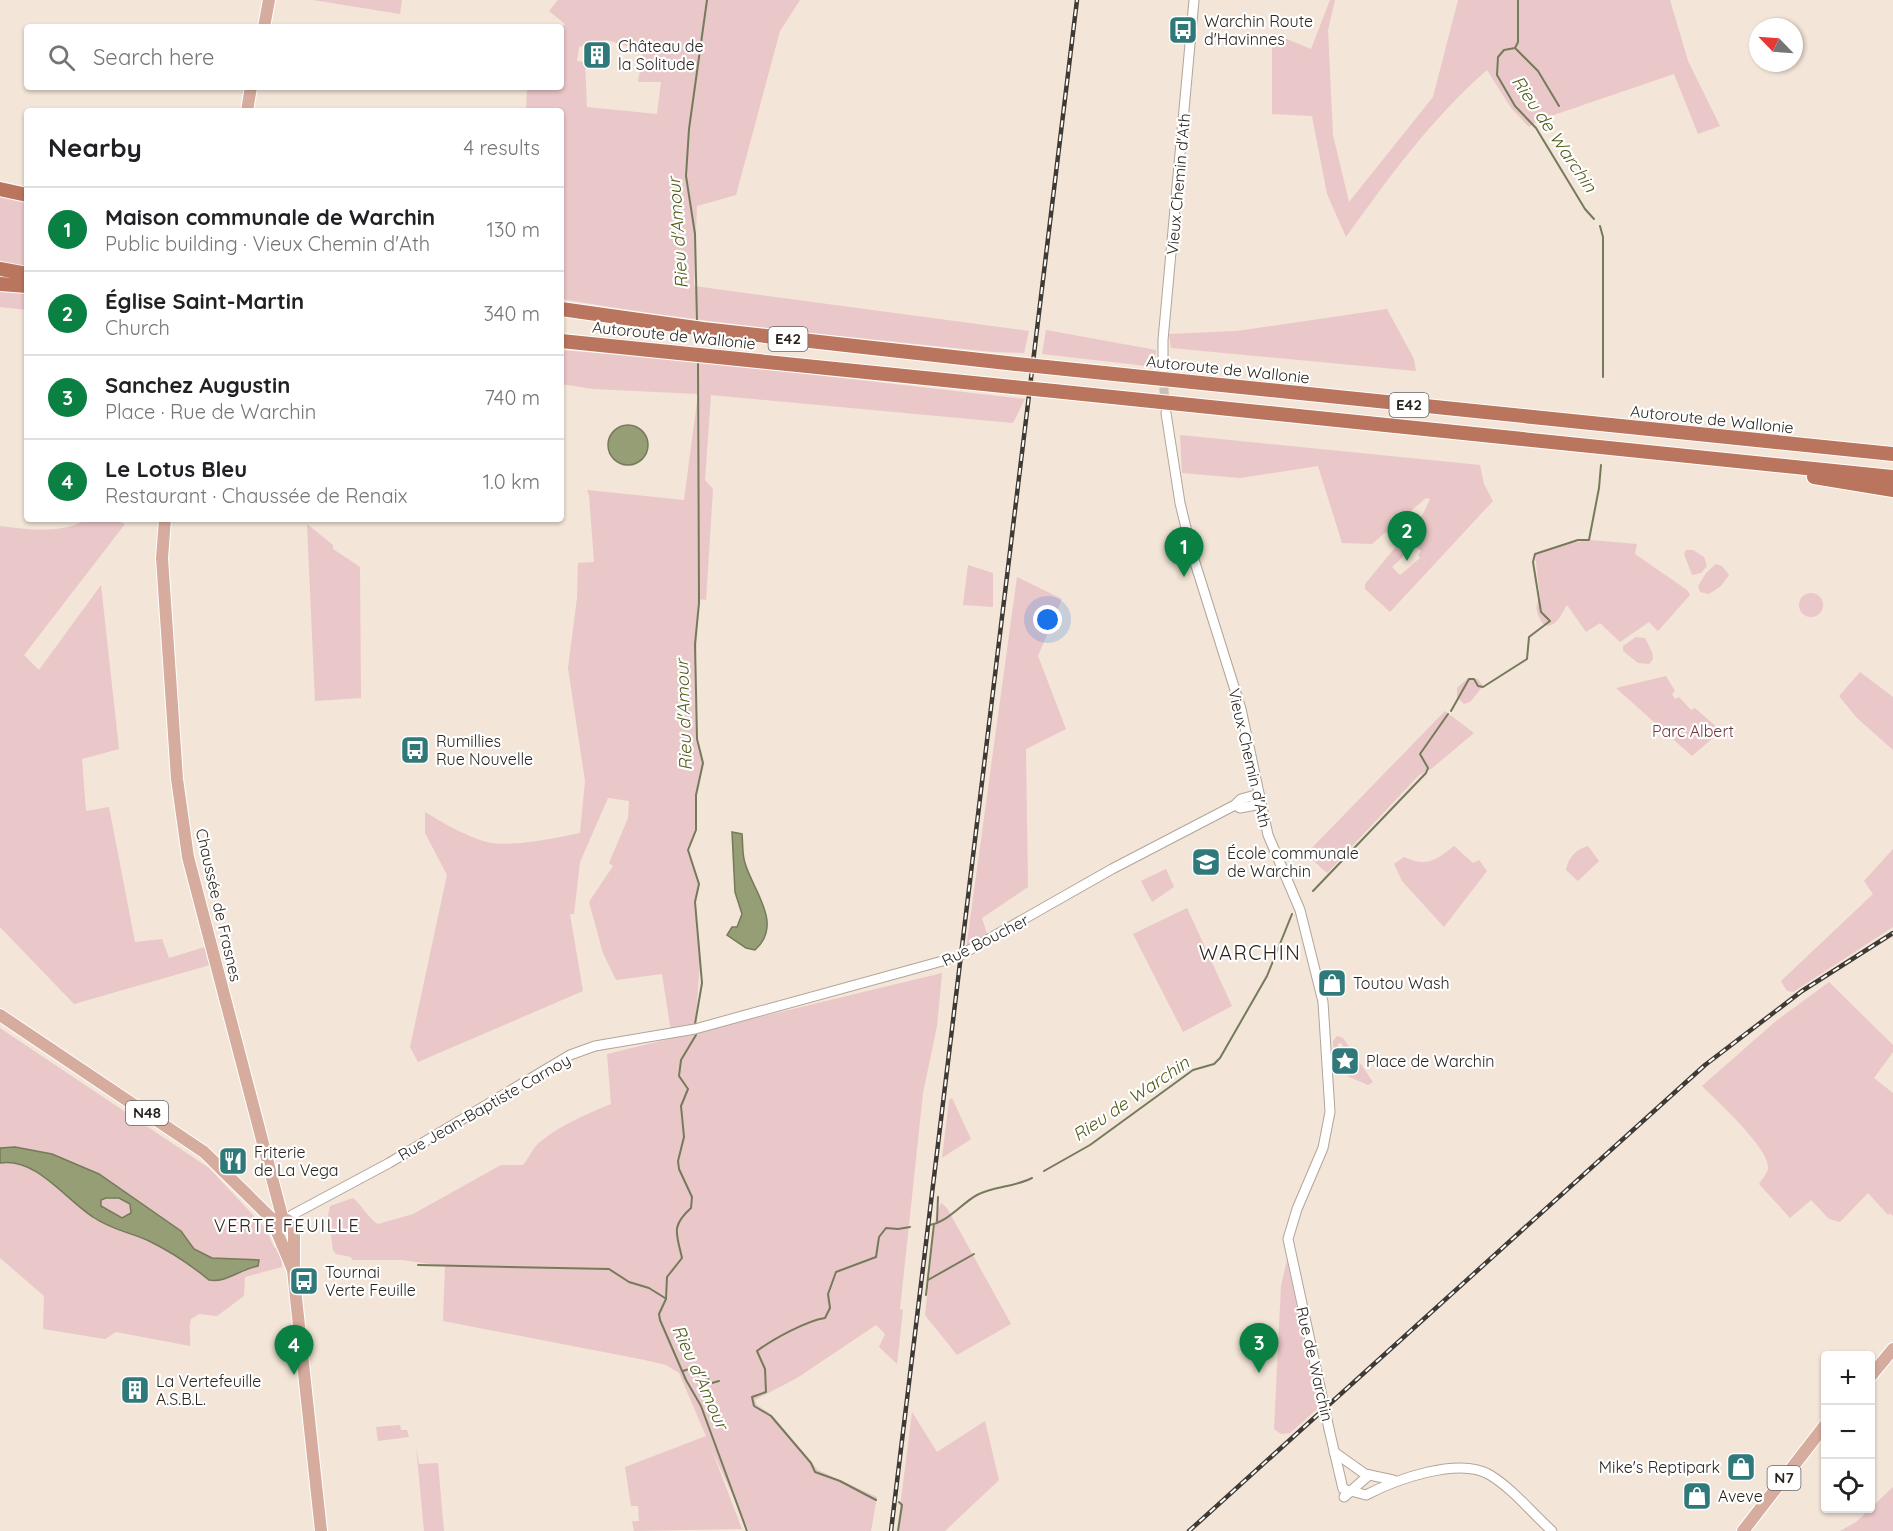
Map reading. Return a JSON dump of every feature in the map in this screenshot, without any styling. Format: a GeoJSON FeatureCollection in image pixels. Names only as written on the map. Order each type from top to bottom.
{"type":"FeatureCollection","features":[{"type":"Feature","properties":{"kind":"highway"},"geometry":{"type":"LineString","coordinates":[[0,184],[24,195]]}},
{"type":"Feature","properties":{"kind":"highway"},"geometry":{"type":"LineString","coordinates":[[0,189],[24,195]]}},
{"type":"Feature","properties":{"kind":"highway"},"geometry":{"type":"LineString","coordinates":[[0,269],[24,273]]}},
{"type":"Feature","properties":{"kind":"highway"},"geometry":{"type":"LineString","coordinates":[[0,284],[24,286]]}},
{"type":"Feature","properties":{"kind":"highway","name":"Autoroute de Wallonie"},"geometry":{"type":"LineString","coordinates":[[564,309],[703,329],[1016,364],[1893,454]]}},
{"type":"Feature","properties":{"kind":"highway","name":"Autoroute de Wallonie"},"geometry":{"type":"LineString","coordinates":[[564,341],[1893,477]]}},
{"type":"Feature","properties":{"kind":"highway"},"geometry":{"type":"LineString","coordinates":[[1787,466],[1806,476],[1893,490]]}},
{"type":"Feature","properties":{"kind":"main road"},"geometry":{"type":"LineString","coordinates":[[265,24],[269,0]]}},
{"type":"Feature","properties":{"kind":"main road"},"geometry":{"type":"LineString","coordinates":[[248,108],[250,90]]}},
{"type":"Feature","properties":{"kind":"main road","name":"Chaussée de Frasnes"},"geometry":{"type":"LineString","coordinates":[[165,522],[163,564],[181,816],[191,870],[270,1176],[286,1227]]}},
{"type":"Feature","properties":{"kind":"main road","name":"N48"},"geometry":{"type":"LineString","coordinates":[[0,1015],[200,1149],[286,1227],[293,1270],[321,1531]]}},
{"type":"Feature","properties":{"kind":"main road"},"geometry":{"type":"LineString","coordinates":[[254,1199],[269,1193],[270,1176]]}},
{"type":"Feature","properties":{"kind":"main road"},"geometry":{"type":"LineString","coordinates":[[1875,1361],[1893,1339]]}},
{"type":"Feature","properties":{"kind":"main road"},"geometry":{"type":"LineString","coordinates":[[1875,1371],[1893,1348]]}},
{"type":"Feature","properties":{"kind":"main road","name":"N7"},"geometry":{"type":"LineString","coordinates":[[1743,1531],[1821,1431]]}},
{"type":"Feature","properties":{"kind":"main road","name":"N7"},"geometry":{"type":"LineString","coordinates":[[1751,1531],[1821,1441]]}},
{"type":"Feature","properties":{"kind":"street","name":"Vieux Chemin d'Ath"},"geometry":{"type":"LineString","coordinates":[[1163,369],[1163,340],[1194,0]]}},
{"type":"Feature","properties":{"kind":"street","name":"Vieux Chemin d'Ath"},"geometry":{"type":"LineString","coordinates":[[1166,413],[1180,503],[1192,553],[1241,709],[1268,835],[1300,910],[1323,1002],[1329,1121],[1323,1148],[1288,1239]]}},
{"type":"Feature","properties":{"kind":"street","name":"Rue Boucher"},"geometry":{"type":"LineString","coordinates":[[714,1024],[934,965],[961,955],[1112,870],[1235,805],[1240,799],[1260,799]]}},
{"type":"Feature","properties":{"kind":"street","name":"Rue Jean-Baptiste Carnoy"},"geometry":{"type":"LineString","coordinates":[[286,1227],[301,1212],[570,1055],[595,1046],[714,1024]]}},
{"type":"Feature","properties":{"kind":"street","name":"Rue de Warchin"},"geometry":{"type":"LineString","coordinates":[[1288,1239],[1334,1452],[1345,1492]]}},
{"type":"Feature","properties":{"kind":"street"},"geometry":{"type":"LineString","coordinates":[[1334,1452],[1369,1475],[1393,1480]]}},
{"type":"Feature","properties":{"kind":"street"},"geometry":{"type":"LineString","coordinates":[[1345,1492],[1366,1495],[1393,1480],[1464,1467],[1490,1475],[1552,1531]]}},
{"type":"Feature","properties":{"kind":"street"},"geometry":{"type":"LineString","coordinates":[[1345,1492],[1369,1475]]}},
{"type":"Feature","properties":{"kind":"green space"},"geometry":{"type":"Polygon","coordinates":[[[313,0],[402,0],[400,14],[313,0]]]}},
{"type":"Feature","properties":{"kind":"green space"},"geometry":{"type":"Polygon","coordinates":[[[558,0],[800,0],[780,31],[736,195],[697,206],[694,286],[1029,331],[1024,353],[993,352],[777,329],[669,316],[564,300],[564,108],[526,108],[527,90],[564,90],[565,24],[549,11],[558,0]],[[607,40],[579,47],[577,61],[585,62],[587,107],[657,114],[661,82],[638,82],[643,51],[607,40]]]}},
{"type":"Feature","properties":{"kind":"green space"},"geometry":{"type":"Polygon","coordinates":[[[1330,0],[1335,0],[1328,30],[1333,135],[1349,202],[1433,97],[1458,0],[1670,0],[1688,61],[1720,126],[1698,134],[1674,74],[1539,120],[1529,127],[1511,108],[1487,70],[1429,128],[1346,237],[1327,194],[1312,116],[1272,114],[1272,33],[1311,49],[1330,0]]]}},
{"type":"Feature","properties":{"kind":"green space"},"geometry":{"type":"Polygon","coordinates":[[[0,196],[24,202],[24,269],[0,264],[0,196]]]}},
{"type":"Feature","properties":{"kind":"green space"},"geometry":{"type":"Polygon","coordinates":[[[0,291],[24,293],[24,310],[0,307],[0,291]]]}},
{"type":"Feature","properties":{"kind":"green space"},"geometry":{"type":"Polygon","coordinates":[[[1387,309],[1414,359],[1416,371],[1171,348],[1169,334],[1237,331],[1387,309]]]}},
{"type":"Feature","properties":{"kind":"green space"},"geometry":{"type":"Polygon","coordinates":[[[1046,330],[1156,350],[1155,367],[1042,354],[1046,330]]]}},
{"type":"Feature","properties":{"kind":"green space"},"geometry":{"type":"Polygon","coordinates":[[[564,350],[704,362],[1025,399],[1013,423],[711,395],[705,480],[713,489],[706,600],[699,599],[696,660],[697,739],[703,763],[696,797],[696,830],[688,850],[699,884],[695,902],[700,962],[695,1029],[671,1032],[662,974],[616,980],[603,953],[589,902],[613,866],[609,863],[628,818],[629,801],[608,798],[580,862],[574,914],[570,914],[583,991],[418,1062],[410,1047],[447,875],[425,833],[425,812],[460,832],[493,843],[531,842],[580,833],[585,781],[568,668],[577,598],[578,563],[594,562],[587,490],[684,500],[698,394],[593,389],[564,384],[564,350]]]}},
{"type":"Feature","properties":{"kind":"green space"},"geometry":{"type":"Polygon","coordinates":[[[1180,435],[1480,465],[1484,484],[1493,501],[1390,612],[1365,589],[1365,584],[1423,514],[1430,499],[1426,498],[1372,544],[1342,543],[1318,466],[1240,478],[1182,473],[1180,435]],[[1415,545],[1392,567],[1400,575],[1420,558],[1418,555],[1421,551],[1415,545]]]}},
{"type":"Feature","properties":{"kind":"green space"},"geometry":{"type":"Polygon","coordinates":[[[82,522],[119,522],[125,524],[24,655],[39,670],[101,585],[119,749],[82,759],[86,811],[109,807],[135,942],[162,939],[169,958],[205,947],[210,965],[74,1004],[0,927],[0,526],[56,529],[82,522]]]}},
{"type":"Feature","properties":{"kind":"green space"},"geometry":{"type":"Polygon","coordinates":[[[307,524],[333,545],[333,549],[360,567],[361,698],[315,701],[307,524]]]}},
{"type":"Feature","properties":{"kind":"green space"},"geometry":{"type":"Polygon","coordinates":[[[1589,540],[1637,544],[1635,554],[1687,590],[1690,595],[1658,631],[1649,622],[1620,642],[1600,623],[1586,632],[1567,605],[1556,622],[1545,626],[1538,616],[1537,609],[1540,598],[1535,554],[1560,545],[1589,540]]]}},
{"type":"Feature","properties":{"kind":"green space"},"geometry":{"type":"Polygon","coordinates":[[[1686,550],[1693,550],[1704,557],[1707,566],[1701,573],[1692,575],[1684,554],[1686,550]]]}},
{"type":"Feature","properties":{"kind":"green space"},"geometry":{"type":"Polygon","coordinates":[[[1716,564],[1722,566],[1729,575],[1721,586],[1709,594],[1700,592],[1698,586],[1706,573],[1716,564]]]}},
{"type":"Feature","properties":{"kind":"green space"},"geometry":{"type":"Polygon","coordinates":[[[968,565],[993,573],[993,607],[963,605],[968,565]]]}},
{"type":"Feature","properties":{"kind":"green space"},"geometry":{"type":"Polygon","coordinates":[[[1017,577],[1062,599],[1038,656],[1066,729],[1026,749],[1028,887],[982,918],[987,934],[966,949],[1017,577]]]}},
{"type":"Feature","properties":{"kind":"green space"},"geometry":{"type":"Polygon","coordinates":[[[1811,593],[1819,597],[1823,605],[1819,613],[1811,617],[1803,613],[1799,605],[1803,597],[1811,593]]]}},
{"type":"Feature","properties":{"kind":"green space"},"geometry":{"type":"Polygon","coordinates":[[[1636,637],[1645,638],[1652,652],[1653,659],[1649,664],[1638,663],[1623,651],[1623,646],[1636,637]]]}},
{"type":"Feature","properties":{"kind":"green space"},"geometry":{"type":"Polygon","coordinates":[[[1860,672],[1893,697],[1893,750],[1857,718],[1839,696],[1860,672]]]}},
{"type":"Feature","properties":{"kind":"green space","name":"Parc Albert"},"geometry":{"type":"Polygon","coordinates":[[[1666,676],[1675,691],[1672,694],[1675,699],[1679,697],[1691,710],[1695,708],[1721,731],[1692,756],[1616,688],[1666,676]]]}},
{"type":"Feature","properties":{"kind":"green space"},"geometry":{"type":"Polygon","coordinates":[[[1468,678],[1478,679],[1483,686],[1470,702],[1464,704],[1457,697],[1457,688],[1468,678]]]}},
{"type":"Feature","properties":{"kind":"green space"},"geometry":{"type":"Polygon","coordinates":[[[1445,711],[1474,733],[1431,769],[1419,775],[1327,873],[1306,854],[1445,711]]]}},
{"type":"Feature","properties":{"kind":"green space"},"geometry":{"type":"Polygon","coordinates":[[[1454,846],[1473,863],[1479,860],[1487,871],[1444,927],[1402,881],[1394,864],[1404,857],[1419,862],[1430,861],[1454,846]]]}},
{"type":"Feature","properties":{"kind":"green space"},"geometry":{"type":"Polygon","coordinates":[[[1588,846],[1599,861],[1578,881],[1566,870],[1567,866],[1576,852],[1588,846]]]}},
{"type":"Feature","properties":{"kind":"green space"},"geometry":{"type":"Polygon","coordinates":[[[1893,849],[1893,927],[1793,992],[1787,991],[1781,981],[1873,894],[1864,881],[1893,849]]]}},
{"type":"Feature","properties":{"kind":"green space"},"geometry":{"type":"Polygon","coordinates":[[[1166,869],[1174,887],[1152,902],[1141,881],[1166,869]]]}},
{"type":"Feature","properties":{"kind":"green space"},"geometry":{"type":"Polygon","coordinates":[[[1187,908],[1232,1006],[1183,1032],[1133,934],[1187,908]]]}},
{"type":"Feature","properties":{"kind":"green space"},"geometry":{"type":"Polygon","coordinates":[[[942,973],[937,1026],[923,1093],[900,1309],[903,1310],[897,1364],[879,1347],[885,1334],[876,1325],[797,1378],[755,1400],[757,1405],[771,1414],[818,1470],[877,1497],[871,1531],[749,1531],[711,1448],[742,1529],[634,1531],[632,1521],[639,1521],[638,1506],[631,1506],[625,1467],[706,1436],[679,1373],[666,1365],[645,1360],[443,1321],[445,1266],[402,1260],[352,1260],[351,1257],[336,1254],[333,1250],[328,1216],[330,1206],[353,1198],[378,1224],[413,1214],[501,1165],[523,1165],[535,1147],[556,1130],[611,1104],[607,1054],[942,973]]]}},
{"type":"Feature","properties":{"kind":"green space"},"geometry":{"type":"Polygon","coordinates":[[[1829,982],[1893,1045],[1893,1052],[1874,1078],[1893,1093],[1893,1216],[1890,1213],[1888,1215],[1868,1193],[1840,1222],[1829,1219],[1811,1200],[1790,1218],[1759,1184],[1768,1168],[1767,1160],[1761,1149],[1741,1125],[1702,1086],[1776,1021],[1829,982]]]}},
{"type":"Feature","properties":{"kind":"green space"},"geometry":{"type":"Polygon","coordinates":[[[0,1028],[209,1168],[266,1229],[274,1247],[281,1251],[282,1267],[245,1277],[244,1296],[217,1316],[199,1314],[191,1319],[190,1346],[116,1332],[105,1339],[43,1329],[44,1296],[0,1258],[0,1028]]]}},
{"type":"Feature","properties":{"kind":"green space"},"geometry":{"type":"Polygon","coordinates":[[[1337,1036],[1343,1038],[1373,1082],[1368,1085],[1347,1076],[1351,1074],[1349,1070],[1344,1075],[1338,1073],[1338,1064],[1347,1052],[1341,1043],[1338,1044],[1338,1061],[1334,1061],[1333,1041],[1337,1036]]]}},
{"type":"Feature","properties":{"kind":"green space"},"geometry":{"type":"Polygon","coordinates":[[[952,1098],[971,1139],[942,1158],[949,1100],[952,1098]]]}},
{"type":"Feature","properties":{"kind":"green space"},"geometry":{"type":"Polygon","coordinates":[[[941,1203],[947,1208],[1011,1324],[957,1355],[925,1315],[936,1215],[941,1203]]]}},
{"type":"Feature","properties":{"kind":"green space"},"geometry":{"type":"Polygon","coordinates":[[[1287,1260],[1318,1408],[1290,1433],[1281,1434],[1274,1429],[1281,1286],[1287,1260]]]}},
{"type":"Feature","properties":{"kind":"green space"},"geometry":{"type":"Polygon","coordinates":[[[912,1412],[937,1452],[985,1421],[999,1480],[945,1531],[897,1531],[912,1412]]]}},
{"type":"Feature","properties":{"kind":"green space"},"geometry":{"type":"Polygon","coordinates":[[[400,1425],[401,1430],[407,1430],[409,1437],[378,1441],[376,1427],[400,1425]]]}},
{"type":"Feature","properties":{"kind":"green space"},"geometry":{"type":"Polygon","coordinates":[[[416,1446],[419,1464],[438,1463],[444,1531],[424,1531],[416,1446]]]}},
{"type":"Feature","properties":{"kind":"green space"},"geometry":{"type":"Polygon","coordinates":[[[1893,1487],[1893,1531],[1840,1531],[1856,1522],[1866,1513],[1875,1513],[1875,1504],[1893,1487]]]}},
{"type":"Feature","properties":{"kind":"shaded area"},"geometry":{"type":"Polygon","coordinates":[[[628,425],[636,426],[642,431],[647,437],[647,453],[642,459],[636,464],[628,465],[620,464],[614,459],[609,453],[608,445],[609,437],[614,431],[620,426],[628,425]]]}},
{"type":"Feature","properties":{"kind":"shaded area"},"geometry":{"type":"Polygon","coordinates":[[[732,832],[742,834],[745,863],[767,918],[767,929],[763,940],[755,950],[746,948],[727,935],[732,927],[737,927],[742,914],[735,892],[732,832]]]}},
{"type":"Feature","properties":{"kind":"shaded area"},"geometry":{"type":"Polygon","coordinates":[[[15,1147],[52,1154],[99,1174],[181,1231],[194,1249],[212,1258],[259,1260],[258,1266],[222,1280],[209,1280],[155,1244],[99,1221],[50,1181],[26,1166],[0,1163],[0,1148],[15,1147]],[[119,1198],[101,1200],[101,1206],[122,1218],[131,1213],[130,1204],[119,1198]]]}},
{"type":"Feature","properties":{"kind":"waterway","name":"Rieu d'Amour"},"geometry":{"type":"LineString","coordinates":[[697,321],[695,234],[686,176],[689,129],[707,0]]}},
{"type":"Feature","properties":{"kind":"waterway","name":"Rieu de Warchin"},"geometry":{"type":"LineString","coordinates":[[1518,0],[1518,42],[1515,48],[1504,50],[1498,57],[1497,75],[1515,106],[1536,128],[1585,209],[1594,219]]}},
{"type":"Feature","properties":{"kind":"waterway"},"geometry":{"type":"LineString","coordinates":[[1516,49],[1538,71],[1559,106]]}},
{"type":"Feature","properties":{"kind":"waterway","name":"Rieu de Warchin"},"geometry":{"type":"LineString","coordinates":[[1600,226],[1603,237],[1603,377]]}},
{"type":"Feature","properties":{"kind":"waterway","name":"Rieu d'Amour"},"geometry":{"type":"LineString","coordinates":[[695,1024],[702,983],[695,902],[699,884],[688,850],[696,830],[696,795],[703,763],[697,739],[695,644],[699,603],[698,364]]}},
{"type":"Feature","properties":{"kind":"waterway","name":"Rieu de Warchin"},"geometry":{"type":"LineString","coordinates":[[1451,711],[1469,679],[1474,679],[1478,686],[1483,687],[1527,659],[1529,637],[1550,621],[1541,612],[1533,562],[1535,554],[1578,540],[1589,540],[1601,465]]}},
{"type":"Feature","properties":{"kind":"waterway","name":"Rieu de Warchin"},"geometry":{"type":"LineString","coordinates":[[1313,891],[1426,773],[1428,768],[1420,754],[1448,714]]}},
{"type":"Feature","properties":{"kind":"waterway","name":"Rieu de Warchin"},"geometry":{"type":"LineString","coordinates":[[1044,1171],[1090,1145],[1193,1070],[1214,1064],[1220,1058],[1267,976],[1292,914]]}},
{"type":"Feature","properties":{"kind":"waterway","name":"Rieu d'Amour"},"geometry":{"type":"LineString","coordinates":[[696,1035],[681,1060],[679,1076],[688,1089],[681,1106],[684,1137],[678,1161],[679,1169],[692,1197],[691,1208],[680,1220],[678,1226],[677,1237],[682,1258],[667,1277],[666,1299],[659,1314],[686,1380],[701,1406],[747,1531]]}},
{"type":"Feature","properties":{"kind":"waterway","name":"Rieu de Warchin"},"geometry":{"type":"LineString","coordinates":[[929,1225],[942,1221],[977,1195],[1032,1178]]}},
{"type":"Feature","properties":{"kind":"waterway"},"geometry":{"type":"LineString","coordinates":[[937,1221],[938,1197]]}},
{"type":"Feature","properties":{"kind":"waterway"},"geometry":{"type":"LineString","coordinates":[[926,1295],[934,1224]]}},
{"type":"Feature","properties":{"kind":"waterway","name":"Rieu de Warchin"},"geometry":{"type":"LineString","coordinates":[[876,1500],[840,1481],[815,1472],[811,1463],[771,1416],[754,1406],[752,1397],[766,1392],[765,1369],[757,1351],[790,1331],[825,1318],[830,1308],[828,1294],[836,1272],[876,1257],[879,1237],[886,1228],[910,1227]]}},
{"type":"Feature","properties":{"kind":"waterway"},"geometry":{"type":"LineString","coordinates":[[928,1280],[974,1254]]}},
{"type":"Feature","properties":{"kind":"waterway"},"geometry":{"type":"LineString","coordinates":[[418,1265],[609,1269],[629,1282],[649,1288],[665,1298]]}},
{"type":"Feature","properties":{"kind":"waterway"},"geometry":{"type":"LineString","coordinates":[[683,1371],[696,1370],[712,1383],[719,1381]]}},
{"type":"Feature","properties":{"kind":"waterway","name":"Rieu de Warchin"},"geometry":{"type":"LineString","coordinates":[[898,1531],[902,1505],[899,1502]]}},
{"type":"Feature","properties":{"kind":"tunnel"},"geometry":{"type":"LineString","coordinates":[[1163,374],[1165,405]]}},
{"type":"Feature","properties":{"kind":"railway"},"geometry":{"type":"LineString","coordinates":[[891,1531],[1077,0]]}},
{"type":"Feature","properties":{"kind":"railway"},"geometry":{"type":"LineString","coordinates":[[1189,1531],[1705,1065],[1802,991],[1893,933]]}},
{"type":"Feature","properties":{"kind":"place","name":"Warchin Route d'Havinnes"},"geometry":{"type":"Point","coordinates":[1183,30]}},
{"type":"Feature","properties":{"kind":"place","name":"Château de la Solitude"},"geometry":{"type":"Point","coordinates":[597,55]}},
{"type":"Feature","properties":{"kind":"place","name":"Église Saint-Martin"},"geometry":{"type":"Point","coordinates":[1407,561]}},
{"type":"Feature","properties":{"kind":"place","name":"Maison communale de Warchin"},"geometry":{"type":"Point","coordinates":[1184,577]}},
{"type":"Feature","properties":{"kind":"place","name":"Rumillies Rue Nouvelle"},"geometry":{"type":"Point","coordinates":[415,750]}},
{"type":"Feature","properties":{"kind":"place","name":"École communale de Warchin"},"geometry":{"type":"Point","coordinates":[1206,862]}},
{"type":"Feature","properties":{"kind":"place","name":"Toutou Wash"},"geometry":{"type":"Point","coordinates":[1332,983]}},
{"type":"Feature","properties":{"kind":"place","name":"Place de Warchin"},"geometry":{"type":"Point","coordinates":[1345,1061]}},
{"type":"Feature","properties":{"kind":"place","name":"Friterie de La Vega"},"geometry":{"type":"Point","coordinates":[233,1161]}},
{"type":"Feature","properties":{"kind":"place","name":"Tournai Verte Feuille"},"geometry":{"type":"Point","coordinates":[304,1281]}},
{"type":"Feature","properties":{"kind":"place","name":"Sanchez Augustin"},"geometry":{"type":"Point","coordinates":[1259,1373]}},
{"type":"Feature","properties":{"kind":"place","name":"Le Lotus Bleu"},"geometry":{"type":"Point","coordinates":[294,1375]}},
{"type":"Feature","properties":{"kind":"place","name":"La Vertefeuille A.S.B.L."},"geometry":{"type":"Point","coordinates":[135,1390]}},
{"type":"Feature","properties":{"kind":"place","name":"Mike's Reptipark"},"geometry":{"type":"Point","coordinates":[1741,1467]}},
{"type":"Feature","properties":{"kind":"place","name":"Aveve"},"geometry":{"type":"Point","coordinates":[1697,1496]}},
{"type":"Feature","properties":{"kind":"district","name":"WARCHIN"},"geometry":{"type":"Point","coordinates":[1250,953]}},
{"type":"Feature","properties":{"kind":"district","name":"VERTE FEUILLE"},"geometry":{"type":"Point","coordinates":[287,1226]}}]}
